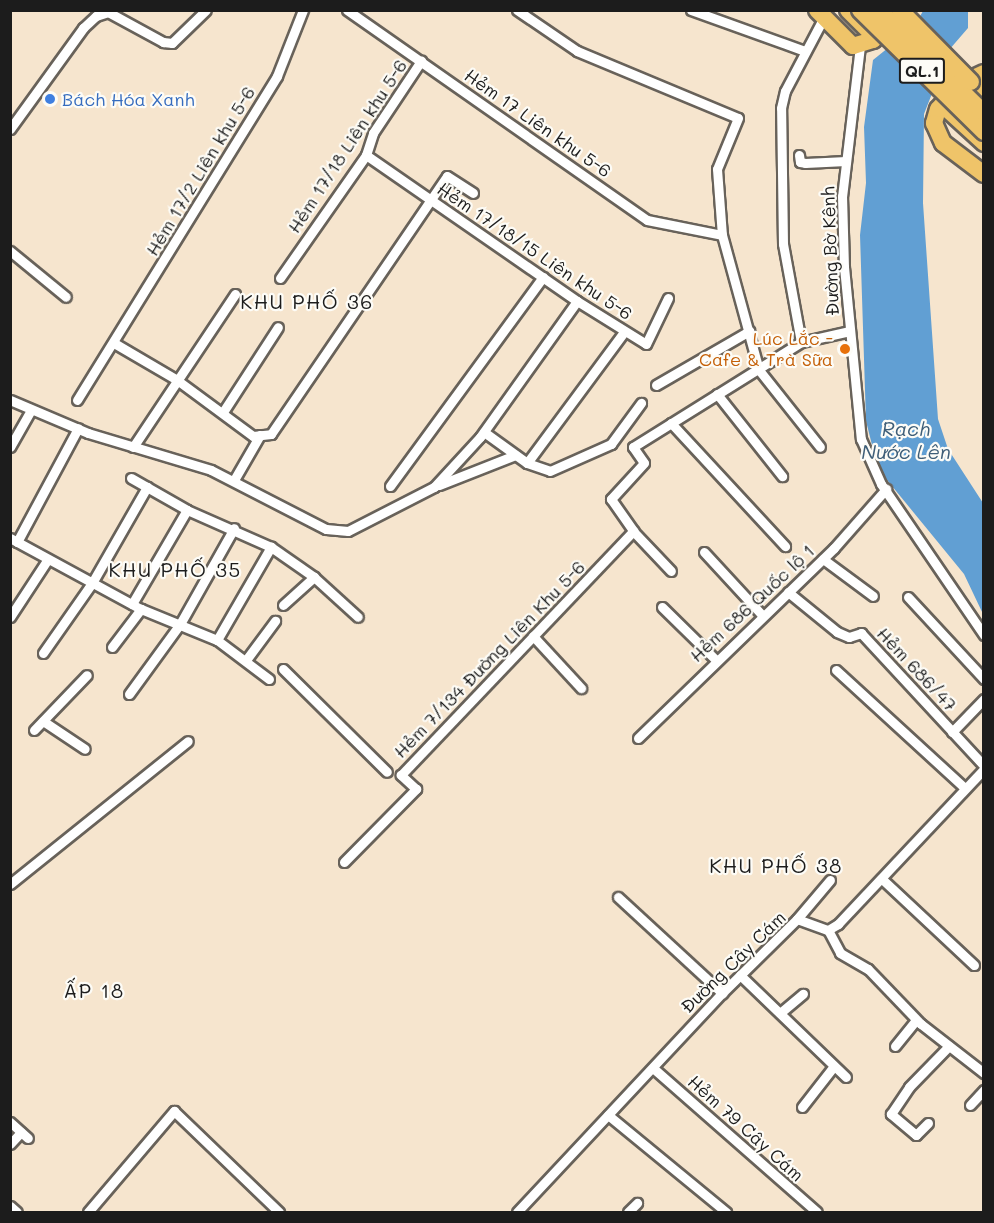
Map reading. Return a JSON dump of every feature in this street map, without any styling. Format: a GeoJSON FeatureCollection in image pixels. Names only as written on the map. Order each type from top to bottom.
{"type":"FeatureCollection","features":[{"type":"Feature","properties":{"kind":"highway","name":"QL.1"},"geometry":{"type":"LineString","coordinates":[[848,10],[984,143]]}},
{"type":"Feature","properties":{"kind":"highway","name":"QL.1"},"geometry":{"type":"LineString","coordinates":[[860,10],[984,132]]}},
{"type":"Feature","properties":{"kind":"highway","name":"QL.1"},"geometry":{"type":"LineString","coordinates":[[879,10],[984,113]]}},
{"type":"Feature","properties":{"kind":"highway","name":"QL.1"},"geometry":{"type":"LineString","coordinates":[[902,10],[977,77],[984,94]]}},
{"type":"Feature","properties":{"kind":"highway"},"geometry":{"type":"LineString","coordinates":[[820,15],[849,44],[860,46],[873,40],[902,10]]}},
{"type":"Feature","properties":{"kind":"highway"},"geometry":{"type":"LineString","coordinates":[[977,77],[960,84],[938,109],[934,123],[943,143],[984,174]]}},
{"type":"Feature","properties":{"kind":"street"},"geometry":{"type":"LineString","coordinates":[[10,129],[83,28],[96,16],[108,12],[163,42],[172,43],[206,10]]}},
{"type":"Feature","properties":{"kind":"street","name":"Hẻm 17/2 Liên khu 5-6"},"geometry":{"type":"LineString","coordinates":[[78,400],[277,76],[303,10]]}},
{"type":"Feature","properties":{"kind":"street","name":"Hẻm 17 Liên khu 5-6"},"geometry":{"type":"LineString","coordinates":[[347,10],[647,220],[722,235]]}},
{"type":"Feature","properties":{"kind":"street"},"geometry":{"type":"LineString","coordinates":[[517,10],[577,51],[738,118],[717,169],[722,235],[759,370],[820,447]]}},
{"type":"Feature","properties":{"kind":"street"},"geometry":{"type":"LineString","coordinates":[[691,10],[805,51]]}},
{"type":"Feature","properties":{"kind":"street"},"geometry":{"type":"LineString","coordinates":[[801,342],[783,244],[781,120],[785,91],[820,15]]}},
{"type":"Feature","properties":{"kind":"street","name":"Đường Bờ Kênh"},"geometry":{"type":"LineString","coordinates":[[860,46],[842,195],[850,331],[861,439],[886,489],[984,635]]}},
{"type":"Feature","properties":{"kind":"street","name":"Hẻm 17/18 Liên khu 5-6"},"geometry":{"type":"LineString","coordinates":[[280,278],[366,155],[373,133],[421,62]]}},
{"type":"Feature","properties":{"kind":"street","name":"Hẻm 17/18/15 Liên khu 5-6"},"geometry":{"type":"LineString","coordinates":[[366,155],[577,301],[646,344],[668,298]]}},
{"type":"Feature","properties":{"kind":"street"},"geometry":{"type":"LineString","coordinates":[[798,155],[800,162],[805,163],[846,161]]}},
{"type":"Feature","properties":{"kind":"street"},"geometry":{"type":"LineString","coordinates":[[114,343],[177,380],[253,436],[271,434],[447,176],[473,193]]}},
{"type":"Feature","properties":{"kind":"street"},"geometry":{"type":"LineString","coordinates":[[10,251],[66,297]]}},
{"type":"Feature","properties":{"kind":"street"},"geometry":{"type":"LineString","coordinates":[[390,486],[543,276]]}},
{"type":"Feature","properties":{"kind":"street"},"geometry":{"type":"LineString","coordinates":[[133,447],[234,294]]}},
{"type":"Feature","properties":{"kind":"street"},"geometry":{"type":"LineString","coordinates":[[434,487],[484,432],[577,301]]}},
{"type":"Feature","properties":{"kind":"street"},"geometry":{"type":"LineString","coordinates":[[223,412],[278,327]]}},
{"type":"Feature","properties":{"kind":"street"},"geometry":{"type":"LineString","coordinates":[[656,385],[749,331]]}},
{"type":"Feature","properties":{"kind":"street"},"geometry":{"type":"LineString","coordinates":[[611,444],[633,447],[801,342],[850,331]]}},
{"type":"Feature","properties":{"kind":"street"},"geometry":{"type":"LineString","coordinates":[[526,463],[624,332]]}},
{"type":"Feature","properties":{"kind":"street"},"geometry":{"type":"LineString","coordinates":[[717,394],[782,476]]}},
{"type":"Feature","properties":{"kind":"street"},"geometry":{"type":"LineString","coordinates":[[10,400],[78,428],[234,480],[337,532],[348,531],[434,487],[515,455]]}},
{"type":"Feature","properties":{"kind":"street"},"geometry":{"type":"LineString","coordinates":[[484,432],[526,463],[550,471],[611,444],[641,403]]}},
{"type":"Feature","properties":{"kind":"street"},"geometry":{"type":"LineString","coordinates":[[10,447],[31,410]]}},
{"type":"Feature","properties":{"kind":"street"},"geometry":{"type":"LineString","coordinates":[[671,423],[785,546]]}},
{"type":"Feature","properties":{"kind":"street"},"geometry":{"type":"LineString","coordinates":[[78,428],[14,540],[137,607],[217,640],[269,679]]}},
{"type":"Feature","properties":{"kind":"street"},"geometry":{"type":"LineString","coordinates":[[234,480],[260,435]]}},
{"type":"Feature","properties":{"kind":"street"},"geometry":{"type":"LineString","coordinates":[[633,447],[645,463],[611,499],[633,531],[671,571]]}},
{"type":"Feature","properties":{"kind":"street"},"geometry":{"type":"LineString","coordinates":[[131,478],[187,510],[234,528],[271,547],[314,577],[358,617]]}},
{"type":"Feature","properties":{"kind":"street"},"geometry":{"type":"LineString","coordinates":[[43,653],[92,583],[147,488]]}},
{"type":"Feature","properties":{"kind":"street","name":"Hẻm 686 Quốc lộ 1"},"geometry":{"type":"LineString","coordinates":[[638,738],[715,659],[823,559],[886,489]]}},
{"type":"Feature","properties":{"kind":"street"},"geometry":{"type":"LineString","coordinates":[[112,647],[137,607],[187,510]]}},
{"type":"Feature","properties":{"kind":"street"},"geometry":{"type":"LineString","coordinates":[[129,694],[180,624],[234,528]]}},
{"type":"Feature","properties":{"kind":"street","name":"Hẻm 7/134 Đường Liên Khu 5-6"},"geometry":{"type":"LineString","coordinates":[[344,862],[416,789],[401,775],[633,531]]}},
{"type":"Feature","properties":{"kind":"street"},"geometry":{"type":"LineString","coordinates":[[217,640],[271,547]]}},
{"type":"Feature","properties":{"kind":"street"},"geometry":{"type":"LineString","coordinates":[[704,552],[763,616]]}},
{"type":"Feature","properties":{"kind":"street"},"geometry":{"type":"LineString","coordinates":[[10,616],[48,559]]}},
{"type":"Feature","properties":{"kind":"street"},"geometry":{"type":"LineString","coordinates":[[823,559],[873,596]]}},
{"type":"Feature","properties":{"kind":"street"},"geometry":{"type":"LineString","coordinates":[[283,605],[314,577]]}},
{"type":"Feature","properties":{"kind":"street","name":"Hẻm 686/47"},"geometry":{"type":"LineString","coordinates":[[788,592],[837,633],[849,637],[861,633],[984,768]]}},
{"type":"Feature","properties":{"kind":"street"},"geometry":{"type":"LineString","coordinates":[[908,597],[984,679]]}},
{"type":"Feature","properties":{"kind":"street"},"geometry":{"type":"LineString","coordinates":[[662,607],[715,659]]}},
{"type":"Feature","properties":{"kind":"street"},"geometry":{"type":"LineString","coordinates":[[246,660],[275,621]]}},
{"type":"Feature","properties":{"kind":"street"},"geometry":{"type":"LineString","coordinates":[[533,636],[581,688]]}},
{"type":"Feature","properties":{"kind":"street"},"geometry":{"type":"LineString","coordinates":[[283,669],[387,772]]}},
{"type":"Feature","properties":{"kind":"street"},"geometry":{"type":"LineString","coordinates":[[836,670],[964,788]]}},
{"type":"Feature","properties":{"kind":"street"},"geometry":{"type":"LineString","coordinates":[[34,730],[87,675]]}},
{"type":"Feature","properties":{"kind":"street"},"geometry":{"type":"LineString","coordinates":[[952,732],[984,699]]}},
{"type":"Feature","properties":{"kind":"street"},"geometry":{"type":"LineString","coordinates":[[43,721],[85,749]]}},
{"type":"Feature","properties":{"kind":"street"},"geometry":{"type":"LineString","coordinates":[[10,884],[188,741]]}},
{"type":"Feature","properties":{"kind":"street"},"geometry":{"type":"LineString","coordinates":[[984,768],[848,916],[828,930],[840,953],[868,969],[916,1020],[984,1072]]}},
{"type":"Feature","properties":{"kind":"street"},"geometry":{"type":"LineString","coordinates":[[882,879],[974,965]]}},
{"type":"Feature","properties":{"kind":"street"},"geometry":{"type":"LineString","coordinates":[[797,919],[830,880]]}},
{"type":"Feature","properties":{"kind":"street"},"geometry":{"type":"LineString","coordinates":[[618,897],[722,993]]}},
{"type":"Feature","properties":{"kind":"street","name":"Đường Cây Cám"},"geometry":{"type":"LineString","coordinates":[[519,1212],[722,993],[797,919],[828,930]]}},
{"type":"Feature","properties":{"kind":"street"},"geometry":{"type":"LineString","coordinates":[[740,975],[846,1077]]}},
{"type":"Feature","properties":{"kind":"street"},"geometry":{"type":"LineString","coordinates":[[780,1013],[803,994]]}},
{"type":"Feature","properties":{"kind":"street"},"geometry":{"type":"LineString","coordinates":[[895,1046],[916,1020]]}},
{"type":"Feature","properties":{"kind":"street"},"geometry":{"type":"LineString","coordinates":[[928,1123],[915,1135],[891,1114],[909,1087],[949,1046]]}},
{"type":"Feature","properties":{"kind":"street"},"geometry":{"type":"LineString","coordinates":[[802,1107],[834,1066]]}},
{"type":"Feature","properties":{"kind":"street","name":"Hẻm 79 Cây Cám"},"geometry":{"type":"LineString","coordinates":[[653,1068],[817,1212]]}},
{"type":"Feature","properties":{"kind":"street"},"geometry":{"type":"LineString","coordinates":[[970,1106],[984,1090]]}},
{"type":"Feature","properties":{"kind":"street"},"geometry":{"type":"LineString","coordinates":[[88,1212],[174,1112],[279,1212]]}},
{"type":"Feature","properties":{"kind":"street"},"geometry":{"type":"LineString","coordinates":[[608,1115],[726,1212]]}},
{"type":"Feature","properties":{"kind":"street"},"geometry":{"type":"LineString","coordinates":[[10,1122],[25,1135],[10,1143]]}},
{"type":"Feature","properties":{"kind":"street"},"geometry":{"type":"LineString","coordinates":[[628,1212],[637,1203]]}},
{"type":"Feature","properties":{"kind":"street"},"geometry":{"type":"LineString","coordinates":[[10,1206],[17,1212]]}},
{"type":"Feature","properties":{"kind":"water","name":"Rạch Nước Lên"},"geometry":{"type":"Polygon","coordinates":[[[923,11],[968,11],[968,28],[949,50],[924,114],[923,203],[938,419],[948,449],[983,503],[983,614],[964,574],[878,469],[866,421],[860,235],[866,183],[864,127],[873,60],[914,27],[923,11]]]}},
{"type":"Feature","properties":{"kind":"place","name":"Bách Hóa Xanh"},"geometry":{"type":"Point","coordinates":[50,99]}},
{"type":"Feature","properties":{"kind":"place","name":"Lúc Lắc - Cafe & Trà Sữa"},"geometry":{"type":"Point","coordinates":[845,349]}},
{"type":"Feature","properties":{"kind":"district","name":"KHU PHỐ 36"},"geometry":{"type":"Point","coordinates":[307,301]}},
{"type":"Feature","properties":{"kind":"district","name":"KHU PHỐ 35"},"geometry":{"type":"Point","coordinates":[175,569]}},
{"type":"Feature","properties":{"kind":"district","name":"KHU PHỐ 38"},"geometry":{"type":"Point","coordinates":[776,865]}},
{"type":"Feature","properties":{"kind":"district","name":"ẤP 18"},"geometry":{"type":"Point","coordinates":[94,990]}}]}
